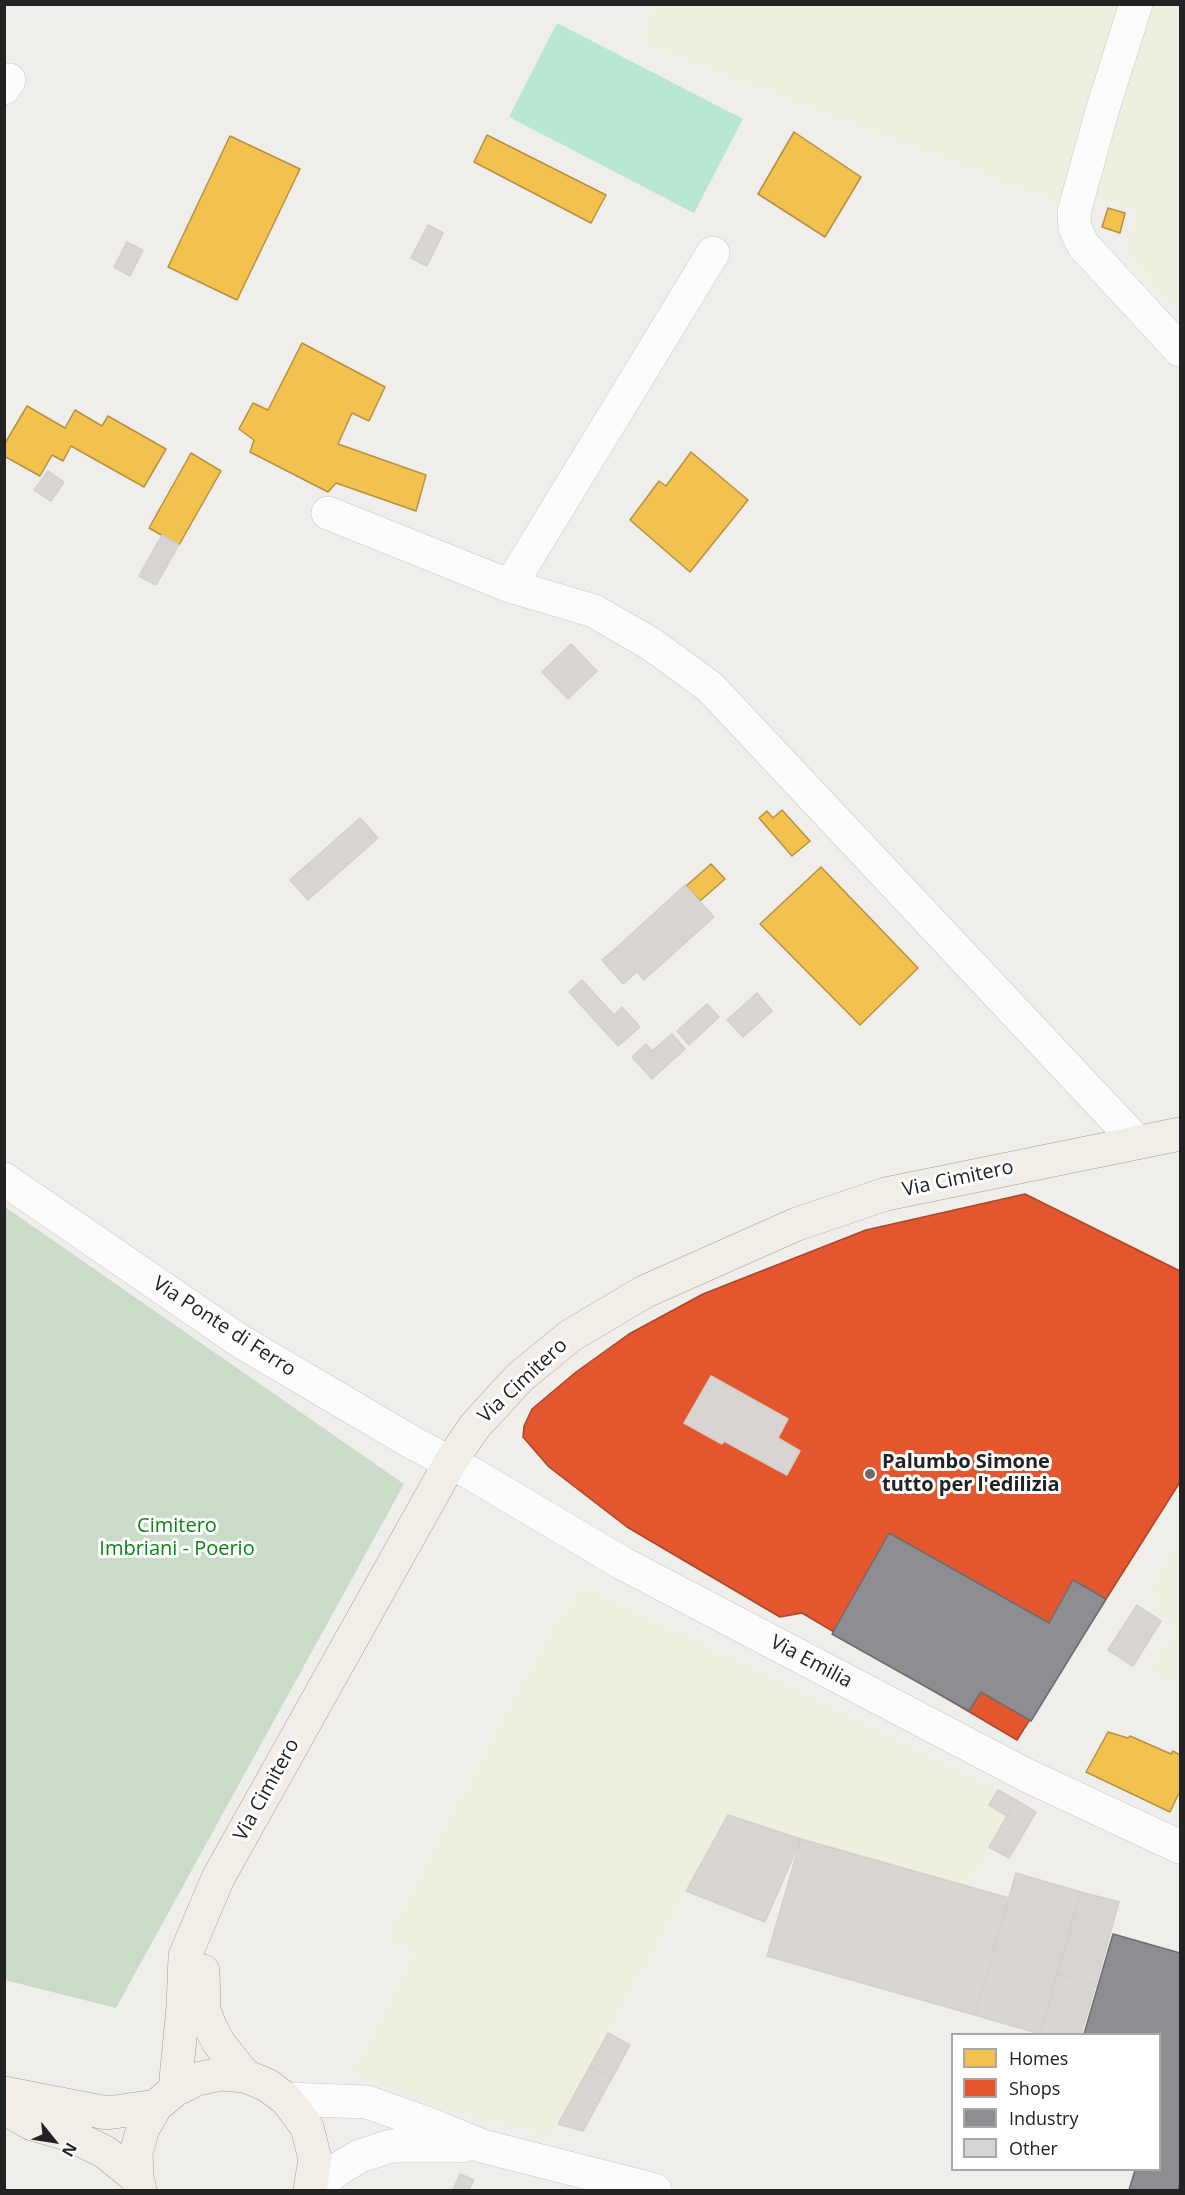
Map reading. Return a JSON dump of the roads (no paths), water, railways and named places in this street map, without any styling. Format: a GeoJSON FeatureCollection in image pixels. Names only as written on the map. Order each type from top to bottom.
{"type":"FeatureCollection","features":[{"type":"Feature","properties":{"kind":"main road","name":"Via Cimitero"},"geometry":{"type":"LineString","coordinates":[[166,2098],[183,2007],[185,1956],[218,1878],[451,1461],[475,1426],[519,1378],[570,1336],[644,1292],[797,1224],[886,1194],[1180,1134]]}},
{"type":"Feature","properties":{"kind":"main road"},"geometry":{"type":"LineString","coordinates":[[200,1921],[204,2010],[218,2042],[245,2076]]}},
{"type":"Feature","properties":{"kind":"main road"},"geometry":{"type":"LineString","coordinates":[[4,2093],[107,2113],[166,2098],[197,2079],[221,2074],[245,2076],[267,2085],[286,2098],[307,2127],[315,2159],[312,2190]]}},
{"type":"Feature","properties":{"kind":"main road"},"geometry":{"type":"LineString","coordinates":[[138,2184],[136,2153],[143,2128],[166,2098]]}},
{"type":"Feature","properties":{"kind":"main road"},"geometry":{"type":"LineString","coordinates":[[4,2108],[32,2124],[70,2135],[105,2152],[138,2184]]}},
{"type":"Feature","properties":{"kind":"street"},"geometry":{"type":"LineString","coordinates":[[1136,4],[1103,108],[1074,212],[1075,228],[1083,245],[1180,350]]}},
{"type":"Feature","properties":{"kind":"street"},"geometry":{"type":"LineString","coordinates":[[510,586],[713,253]]}},
{"type":"Feature","properties":{"kind":"street"},"geometry":{"type":"LineString","coordinates":[[328,513],[510,586],[594,611],[651,644],[710,687],[1137,1142]]}},
{"type":"Feature","properties":{"kind":"street","name":"Via Ponte di Ferro"},"geometry":{"type":"LineString","coordinates":[[4,1179],[240,1341],[413,1443],[451,1461]]}},
{"type":"Feature","properties":{"kind":"street","name":"Via Emilia"},"geometry":{"type":"LineString","coordinates":[[451,1461],[632,1569],[1026,1775],[1180,1847]]}},
{"type":"Feature","properties":{"kind":"street"},"geometry":{"type":"LineString","coordinates":[[286,2098],[367,2102],[482,2146],[655,2190]]}},
{"type":"Feature","properties":{"kind":"street"},"geometry":{"type":"LineString","coordinates":[[312,2190],[338,2169],[360,2156],[391,2146],[422,2144],[482,2146]]}},
{"type":"Feature","properties":{"kind":"place","name":"Palumbo Simone tutto per l'edilizia"},"geometry":{"type":"Point","coordinates":[870,1474]}},
{"type":"Feature","properties":{"kind":"park label","name":"Cimitero Imbriani - Poerio"},"geometry":{"type":"Point","coordinates":[177,1538]}}]}
